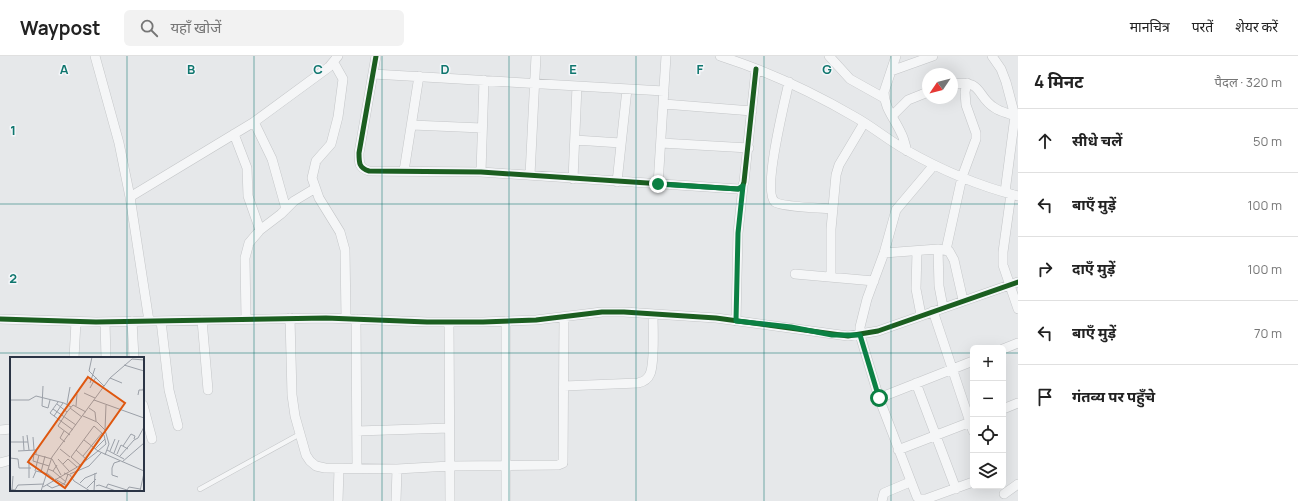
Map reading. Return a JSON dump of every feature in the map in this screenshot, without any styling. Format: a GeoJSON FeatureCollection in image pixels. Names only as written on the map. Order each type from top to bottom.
{"type":"FeatureCollection","features":[{"type":"Feature","properties":{"kind":"street"},"geometry":{"type":"LineString","coordinates":[[95,56],[119,143],[130,197],[149,321]]}},
{"type":"Feature","properties":{"kind":"street"},"geometry":{"type":"LineString","coordinates":[[376,56],[358,163],[362,169],[369,172],[481,172],[738,189],[743,186]]}},
{"type":"Feature","properties":{"kind":"street"},"geometry":{"type":"LineString","coordinates":[[530,175],[536,56]]}},
{"type":"Feature","properties":{"kind":"street"},"geometry":{"type":"LineString","coordinates":[[658,184],[666,56]]}},
{"type":"Feature","properties":{"kind":"street"},"geometry":{"type":"LineString","coordinates":[[720,56],[789,82],[864,123],[907,151],[934,165],[962,177],[1011,194]]}},
{"type":"Feature","properties":{"kind":"street"},"geometry":{"type":"LineString","coordinates":[[829,56],[850,79],[884,98]]}},
{"type":"Feature","properties":{"kind":"street"},"geometry":{"type":"LineString","coordinates":[[896,56],[890,71],[884,98],[902,134],[907,151]]}},
{"type":"Feature","properties":{"kind":"street"},"geometry":{"type":"LineString","coordinates":[[890,71],[933,56]]}},
{"type":"Feature","properties":{"kind":"street"},"geometry":{"type":"LineString","coordinates":[[992,56],[1001,69],[1016,117],[1011,194],[1003,252],[1003,265],[1018,309]]}},
{"type":"Feature","properties":{"kind":"street"},"geometry":{"type":"LineString","coordinates":[[130,197],[254,122],[336,59],[344,86],[331,144],[316,161],[313,168],[312,178],[314,189],[340,232],[343,241],[345,250],[346,318]]}},
{"type":"Feature","properties":{"kind":"street"},"geometry":{"type":"LineString","coordinates":[[736,321],[738,233],[749,148],[756,69]]}},
{"type":"Feature","properties":{"kind":"street"},"geometry":{"type":"LineString","coordinates":[[373,74],[535,82],[664,91]]}},
{"type":"Feature","properties":{"kind":"street"},"geometry":{"type":"LineString","coordinates":[[404,171],[419,76]]}},
{"type":"Feature","properties":{"kind":"street"},"geometry":{"type":"LineString","coordinates":[[481,172],[484,80]]}},
{"type":"Feature","properties":{"kind":"street"},"geometry":{"type":"LineString","coordinates":[[789,82],[778,132],[770,187],[771,197],[773,201],[782,205],[833,209]]}},
{"type":"Feature","properties":{"kind":"street"},"geometry":{"type":"LineString","coordinates":[[958,84],[967,83],[975,87],[983,94],[993,107],[1016,117]]}},
{"type":"Feature","properties":{"kind":"street"},"geometry":{"type":"LineString","coordinates":[[943,307],[938,274],[942,250],[962,177],[976,139],[976,133],[965,98],[967,83]]}},
{"type":"Feature","properties":{"kind":"street"},"geometry":{"type":"LineString","coordinates":[[572,179],[578,86]]}},
{"type":"Feature","properties":{"kind":"street"},"geometry":{"type":"LineString","coordinates":[[617,182],[627,89]]}},
{"type":"Feature","properties":{"kind":"street"},"geometry":{"type":"LineString","coordinates":[[892,116],[908,100],[922,94]]}},
{"type":"Feature","properties":{"kind":"street"},"geometry":{"type":"LineString","coordinates":[[664,104],[752,112]]}},
{"type":"Feature","properties":{"kind":"street"},"geometry":{"type":"LineString","coordinates":[[254,122],[272,159],[286,210]]}},
{"type":"Feature","properties":{"kind":"street"},"geometry":{"type":"LineString","coordinates":[[831,277],[831,229],[836,175],[839,165],[864,123]]}},
{"type":"Feature","properties":{"kind":"street"},"geometry":{"type":"LineString","coordinates":[[412,125],[482,128]]}},
{"type":"Feature","properties":{"kind":"street"},"geometry":{"type":"LineString","coordinates":[[234,134],[247,168],[248,196],[260,230]]}},
{"type":"Feature","properties":{"kind":"street"},"geometry":{"type":"LineString","coordinates":[[575,140],[621,143]]}},
{"type":"Feature","properties":{"kind":"street"},"geometry":{"type":"LineString","coordinates":[[661,144],[749,148]]}},
{"type":"Feature","properties":{"kind":"street"},"geometry":{"type":"LineString","coordinates":[[934,165],[896,210],[884,253],[862,316],[860,335],[879,398],[914,493],[920,500],[970,483]]}},
{"type":"Feature","properties":{"kind":"street"},"geometry":{"type":"LineString","coordinates":[[246,319],[246,250],[249,243],[260,230],[300,197],[314,189]]}},
{"type":"Feature","properties":{"kind":"street"},"geometry":{"type":"LineString","coordinates":[[884,253],[942,250],[952,255],[963,300]]}},
{"type":"Feature","properties":{"kind":"street"},"geometry":{"type":"LineString","coordinates":[[917,251],[916,289],[921,315]]}},
{"type":"Feature","properties":{"kind":"street"},"geometry":{"type":"LineString","coordinates":[[795,274],[874,281]]}},
{"type":"Feature","properties":{"kind":"street"},"geometry":{"type":"LineString","coordinates":[[0,319],[76,322],[132,322],[346,318],[449,322],[564,318],[602,312],[653,314],[736,321],[778,325],[832,335],[860,335],[1018,282]]}},
{"type":"Feature","properties":{"kind":"street"},"geometry":{"type":"LineString","coordinates":[[933,311],[970,418]]}},
{"type":"Feature","properties":{"kind":"street"},"geometry":{"type":"LineString","coordinates":[[564,386],[638,383],[646,380],[649,377],[652,367],[653,314]]}},
{"type":"Feature","properties":{"kind":"street"},"geometry":{"type":"LineString","coordinates":[[290,318],[292,395],[300,434],[310,461],[320,467],[339,469],[558,465],[563,463],[564,318]]}},
{"type":"Feature","properties":{"kind":"street"},"geometry":{"type":"LineString","coordinates":[[356,319],[357,468]]}},
{"type":"Feature","properties":{"kind":"street"},"geometry":{"type":"LineString","coordinates":[[202,320],[208,390]]}},
{"type":"Feature","properties":{"kind":"street"},"geometry":{"type":"LineString","coordinates":[[161,321],[169,390],[178,426]]}},
{"type":"Feature","properties":{"kind":"street"},"geometry":{"type":"LineString","coordinates":[[506,321],[506,501]]}},
{"type":"Feature","properties":{"kind":"street"},"geometry":{"type":"LineString","coordinates":[[74,357],[76,322]]}},
{"type":"Feature","properties":{"kind":"street"},"geometry":{"type":"LineString","coordinates":[[105,322],[106,357]]}},
{"type":"Feature","properties":{"kind":"street"},"geometry":{"type":"LineString","coordinates":[[132,322],[134,357]]}},
{"type":"Feature","properties":{"kind":"street"},"geometry":{"type":"LineString","coordinates":[[449,322],[450,501]]}},
{"type":"Feature","properties":{"kind":"street"},"geometry":{"type":"LineString","coordinates":[[1006,348],[1018,343]]}},
{"type":"Feature","properties":{"kind":"street"},"geometry":{"type":"LineString","coordinates":[[879,398],[970,362]]}},
{"type":"Feature","properties":{"kind":"street"},"geometry":{"type":"LineString","coordinates":[[916,383],[956,489]]}},
{"type":"Feature","properties":{"kind":"street"},"geometry":{"type":"LineString","coordinates":[[1006,408],[1018,403]]}},
{"type":"Feature","properties":{"kind":"street"},"geometry":{"type":"LineString","coordinates":[[144,409],[152,439]]}},
{"type":"Feature","properties":{"kind":"street"},"geometry":{"type":"LineString","coordinates":[[898,450],[936,435],[970,425]]}},
{"type":"Feature","properties":{"kind":"street"},"geometry":{"type":"LineString","coordinates":[[357,431],[449,428]]}},
{"type":"Feature","properties":{"kind":"street"},"geometry":{"type":"LineString","coordinates":[[0,430],[10,429]]}},
{"type":"Feature","properties":{"kind":"street"},"geometry":{"type":"LineString","coordinates":[[0,464],[10,460]]}},
{"type":"Feature","properties":{"kind":"street"},"geometry":{"type":"LineString","coordinates":[[338,501],[339,469]]}},
{"type":"Feature","properties":{"kind":"street"},"geometry":{"type":"LineString","coordinates":[[396,501],[397,469]]}},
{"type":"Feature","properties":{"kind":"street"},"geometry":{"type":"LineString","coordinates":[[882,501],[884,493],[910,482]]}},
{"type":"Feature","properties":{"kind":"street"},"geometry":{"type":"LineString","coordinates":[[1004,494],[1018,484]]}},
{"type":"Feature","properties":{"kind":"lane"},"geometry":{"type":"LineString","coordinates":[[200,489],[300,434]]}},
{"type":"Feature","properties":{"kind":"cycle path"},"geometry":{"type":"LineString","coordinates":[[376,56],[359,153],[361,167],[369,171],[481,172],[738,189],[742,188],[744,182],[756,69]]}},
{"type":"Feature","properties":{"kind":"cycle path"},"geometry":{"type":"LineString","coordinates":[[0,319],[96,322],[326,318],[427,322],[483,322],[536,320],[602,312],[624,312],[716,318],[848,336],[878,331],[1018,282]]}},
{"type":"Feature","properties":{"kind":"route"},"geometry":{"type":"LineString","coordinates":[[658,184],[738,189],[742,188],[743,186],[742,204],[738,224],[736,321],[778,325],[832,335],[860,335],[879,398]]}}]}
